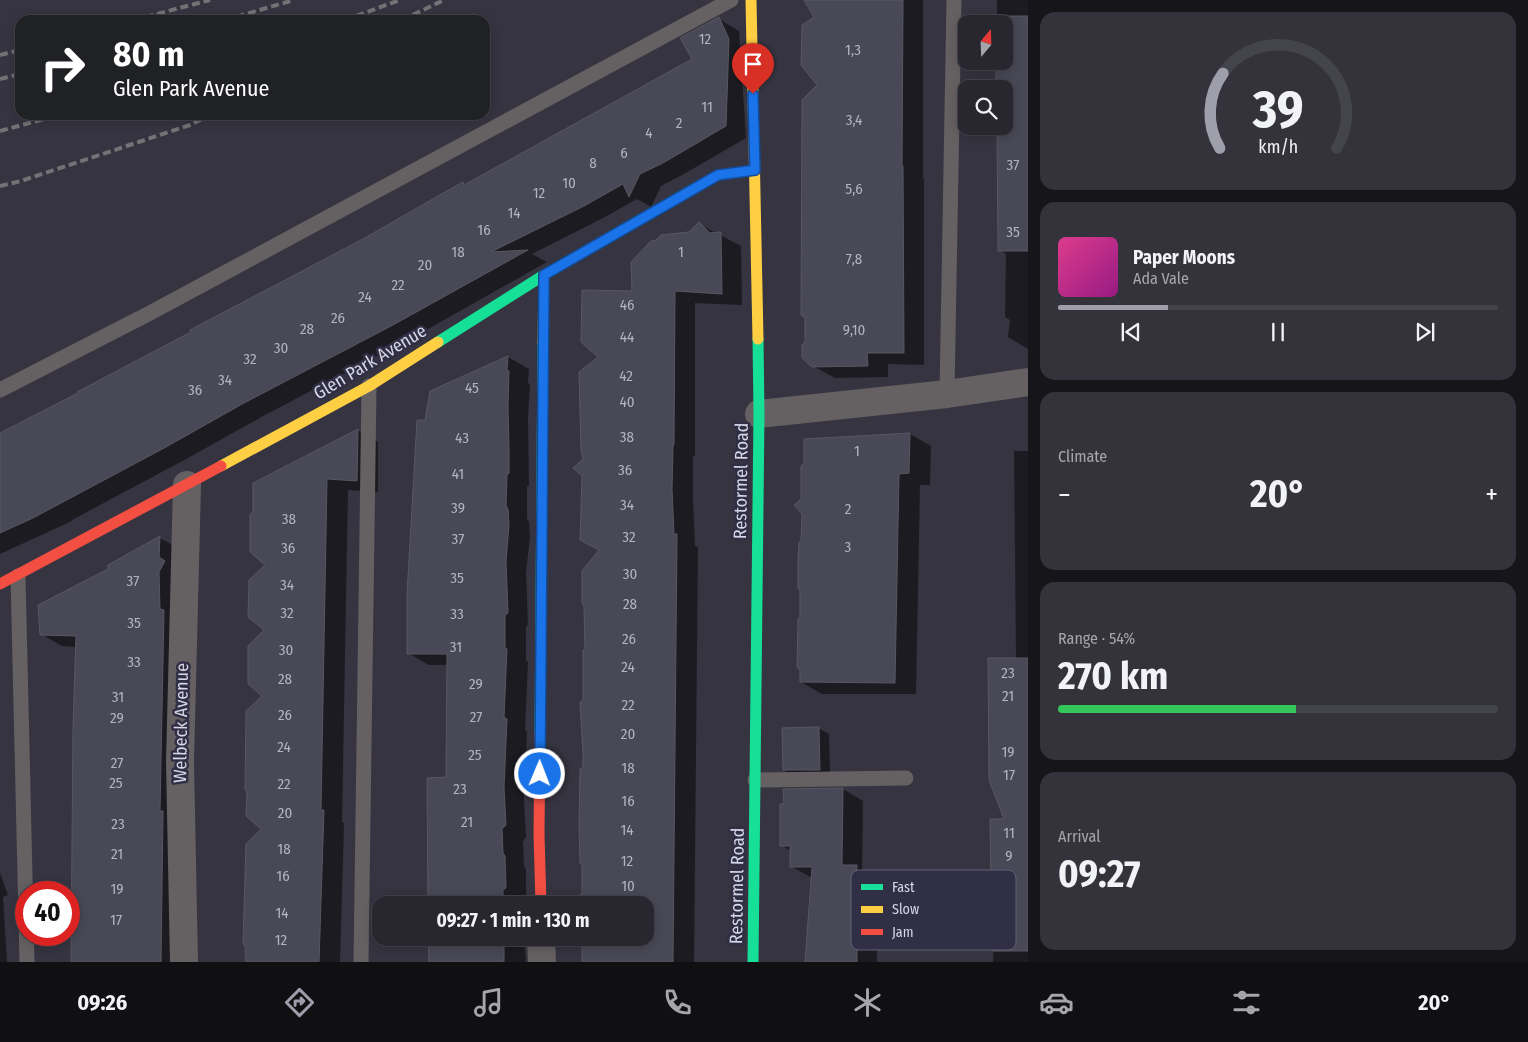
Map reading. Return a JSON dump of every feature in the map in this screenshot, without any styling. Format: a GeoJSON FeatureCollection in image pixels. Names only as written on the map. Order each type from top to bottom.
{"type":"FeatureCollection","features":[{"type":"Feature","properties":{"kind":"street","name":"Restormel Road"},"geometry":{"type":"LineString","coordinates":[[751,0],[759,414],[753,962]]}},
{"type":"Feature","properties":{"kind":"street","name":"Glen Park Avenue"},"geometry":{"type":"LineString","coordinates":[[0,584],[369,386],[544,275],[718,175],[755,170]]}},
{"type":"Feature","properties":{"kind":"street"},"geometry":{"type":"LineString","coordinates":[[541,896],[539,834],[544,275]]}},
{"type":"Feature","properties":{"kind":"street"},"geometry":{"type":"LineString","coordinates":[[759,414],[947,394],[1028,382]]}},
{"type":"Feature","properties":{"kind":"street","name":"Welbeck Avenue"},"geometry":{"type":"LineString","coordinates":[[184,962],[180,762],[187,485]]}},
{"type":"Feature","properties":{"kind":"street"},"geometry":{"type":"LineString","coordinates":[[541,946],[542,962]]}},
{"type":"Feature","properties":{"kind":"lane"},"geometry":{"type":"LineString","coordinates":[[0,390],[158,308],[731,0]]}},
{"type":"Feature","properties":{"kind":"lane"},"geometry":{"type":"LineString","coordinates":[[947,394],[954,0]]}},
{"type":"Feature","properties":{"kind":"lane"},"geometry":{"type":"LineString","coordinates":[[361,962],[369,386]]}},
{"type":"Feature","properties":{"kind":"lane"},"geometry":{"type":"LineString","coordinates":[[18,576],[27,962]]}},
{"type":"Feature","properties":{"kind":"lane"},"geometry":{"type":"LineString","coordinates":[[755,780],[906,778]]}},
{"type":"Feature","properties":{"kind":"building"},"geometry":{"type":"Polygon","coordinates":[[[804,0],[903,0],[904,353],[867,353],[868,366],[812,367],[802,358],[802,345],[805,342],[805,318],[801,315],[802,100],[817,85],[801,65],[802,25],[814,17],[804,0]]]}},
{"type":"Feature","properties":{"kind":"building"},"geometry":{"type":"Polygon","coordinates":[[[1013,16],[1028,16],[1028,251],[998,251],[997,135],[1013,135],[1013,80],[996,80],[996,70],[1013,70],[1013,16]]]}},
{"type":"Feature","properties":{"kind":"building"},"geometry":{"type":"Polygon","coordinates":[[[719,17],[729,39],[726,126],[663,163],[640,174],[629,197],[623,184],[584,206],[491,252],[528,250],[166,447],[33,518],[0,533],[0,433],[363,239],[463,182],[464,185],[692,59],[680,38],[719,17]]]}},
{"type":"Feature","properties":{"kind":"building"},"geometry":{"type":"Polygon","coordinates":[[[699,222],[710,233],[721,232],[722,294],[675,291],[672,489],[674,534],[677,534],[673,962],[582,962],[582,946],[654,946],[654,896],[580,896],[582,893],[582,865],[580,863],[579,826],[580,769],[583,767],[583,753],[580,702],[583,700],[583,650],[585,650],[582,571],[599,550],[580,540],[582,476],[573,468],[583,459],[581,451],[579,372],[598,357],[581,342],[582,290],[632,291],[631,262],[651,241],[656,240],[661,235],[689,232],[699,222]]]}},
{"type":"Feature","properties":{"kind":"building"},"geometry":{"type":"Polygon","coordinates":[[[508,356],[509,473],[507,475],[506,506],[508,509],[509,525],[506,561],[508,613],[505,615],[505,647],[507,649],[504,717],[507,719],[504,787],[506,825],[502,829],[506,888],[503,890],[503,896],[428,896],[427,778],[446,777],[447,654],[407,654],[407,594],[417,420],[425,420],[430,391],[508,356]]]}},
{"type":"Feature","properties":{"kind":"building"},"geometry":{"type":"Polygon","coordinates":[[[358,429],[357,481],[327,479],[321,810],[324,810],[319,962],[245,962],[245,946],[243,944],[246,844],[261,829],[246,816],[247,792],[245,790],[246,711],[262,696],[248,684],[248,646],[264,630],[248,617],[249,580],[265,565],[250,552],[250,514],[253,512],[253,483],[358,429]]]}},
{"type":"Feature","properties":{"kind":"building"},"geometry":{"type":"Polygon","coordinates":[[[910,433],[909,473],[899,474],[895,683],[800,682],[800,670],[797,667],[798,619],[800,617],[798,560],[802,514],[794,505],[801,499],[801,466],[804,463],[804,439],[910,433]]]}},
{"type":"Feature","properties":{"kind":"building"},"geometry":{"type":"Polygon","coordinates":[[[160,536],[159,557],[165,561],[159,572],[160,609],[164,610],[160,811],[163,811],[161,962],[71,962],[71,946],[80,946],[80,881],[72,881],[76,636],[40,635],[38,605],[108,569],[108,565],[160,536]]]}},
{"type":"Feature","properties":{"kind":"building"},"geometry":{"type":"Polygon","coordinates":[[[988,658],[1028,658],[1028,951],[992,951],[1016,950],[1016,870],[991,870],[990,819],[1004,819],[989,780],[988,658]]]}},
{"type":"Feature","properties":{"kind":"building"},"geometry":{"type":"Polygon","coordinates":[[[819,727],[820,770],[783,770],[782,728],[819,727]]]}},
{"type":"Feature","properties":{"kind":"building"},"geometry":{"type":"Polygon","coordinates":[[[843,788],[842,865],[857,865],[857,870],[851,870],[851,950],[857,950],[857,962],[805,962],[812,867],[790,867],[790,846],[780,846],[780,804],[784,804],[783,789],[843,788]]]}},
{"type":"Feature","properties":{"kind":"building"},"geometry":{"type":"Polygon","coordinates":[[[428,946],[504,946],[504,962],[429,962],[428,946]]]}},
{"type":"Feature","properties":{"kind":"railway"},"geometry":{"type":"LineString","coordinates":[[153,15],[210,0]]}},
{"type":"Feature","properties":{"kind":"railway"},"geometry":{"type":"LineString","coordinates":[[242,15],[294,0]]}},
{"type":"Feature","properties":{"kind":"railway"},"geometry":{"type":"LineString","coordinates":[[359,15],[400,0]]}},
{"type":"Feature","properties":{"kind":"railway"},"geometry":{"type":"LineString","coordinates":[[412,15],[444,0]]}},
{"type":"Feature","properties":{"kind":"railway"},"geometry":{"type":"LineString","coordinates":[[0,55],[15,51]]}},
{"type":"Feature","properties":{"kind":"railway"},"geometry":{"type":"LineString","coordinates":[[0,79],[15,75]]}},
{"type":"Feature","properties":{"kind":"railway"},"geometry":{"type":"LineString","coordinates":[[0,131],[41,120]]}},
{"type":"Feature","properties":{"kind":"railway"},"geometry":{"type":"LineString","coordinates":[[0,186],[21,181],[190,125],[200,120]]}},
{"type":"Feature","properties":{"kind":"traffic: fast"},"geometry":{"type":"LineString","coordinates":[[438,342],[544,275],[695,188]]}},
{"type":"Feature","properties":{"kind":"traffic: fast"},"geometry":{"type":"LineString","coordinates":[[753,962],[759,414],[758,339]]}},
{"type":"Feature","properties":{"kind":"traffic: fast"},"geometry":{"type":"LineString","coordinates":[[540,734],[543,343]]}},
{"type":"Feature","properties":{"kind":"traffic: slow"},"geometry":{"type":"LineString","coordinates":[[751,0],[758,339]]}},
{"type":"Feature","properties":{"kind":"traffic: slow"},"geometry":{"type":"LineString","coordinates":[[543,343],[544,275]]}},
{"type":"Feature","properties":{"kind":"traffic: slow"},"geometry":{"type":"LineString","coordinates":[[221,466],[369,386],[438,342]]}},
{"type":"Feature","properties":{"kind":"traffic: jam"},"geometry":{"type":"LineString","coordinates":[[695,188],[718,175],[755,170]]}},
{"type":"Feature","properties":{"kind":"traffic: jam"},"geometry":{"type":"LineString","coordinates":[[0,584],[221,466]]}},
{"type":"Feature","properties":{"kind":"traffic: jam"},"geometry":{"type":"LineString","coordinates":[[540,734],[541,896]]}},
{"type":"Feature","properties":{"kind":"route"},"geometry":{"type":"LineString","coordinates":[[540,774],[544,275],[718,175],[755,170],[753,94]]}}]}
